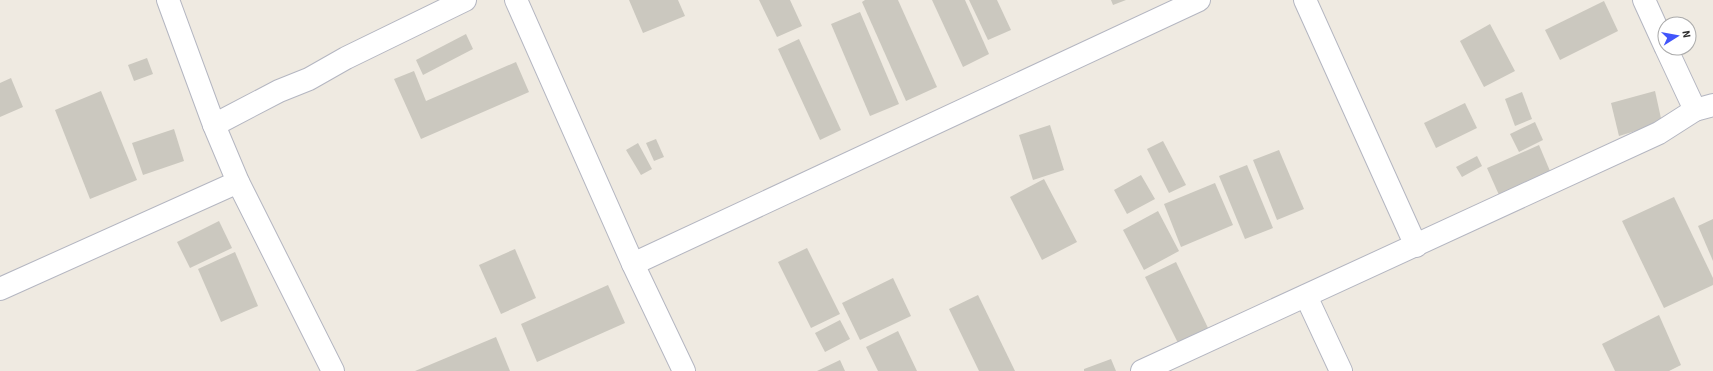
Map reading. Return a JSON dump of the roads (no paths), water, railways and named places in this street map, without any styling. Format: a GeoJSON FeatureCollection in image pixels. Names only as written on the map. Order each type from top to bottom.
{"type":"FeatureCollection","features":[{"type":"Feature","properties":{"kind":"street"},"geometry":{"type":"LineString","coordinates":[[168,0],[214,125],[238,182],[333,371]]}},
{"type":"Feature","properties":{"kind":"street"},"geometry":{"type":"LineString","coordinates":[[214,125],[465,0]]}},
{"type":"Feature","properties":{"kind":"street"},"geometry":{"type":"LineString","coordinates":[[516,0],[633,264],[684,371]]}},
{"type":"Feature","properties":{"kind":"street"},"geometry":{"type":"LineString","coordinates":[[633,264],[1199,0]]}},
{"type":"Feature","properties":{"kind":"street"},"geometry":{"type":"LineString","coordinates":[[1305,0],[1416,246]]}},
{"type":"Feature","properties":{"kind":"street"},"geometry":{"type":"LineString","coordinates":[[1644,0],[1657,28]]}},
{"type":"Feature","properties":{"kind":"street"},"geometry":{"type":"LineString","coordinates":[[1142,371],[1659,133],[1704,107],[1672,56]]}},
{"type":"Feature","properties":{"kind":"street"},"geometry":{"type":"LineString","coordinates":[[0,289],[238,182]]}},
{"type":"Feature","properties":{"kind":"street"},"geometry":{"type":"LineString","coordinates":[[1306,296],[1341,371]]}}]}
